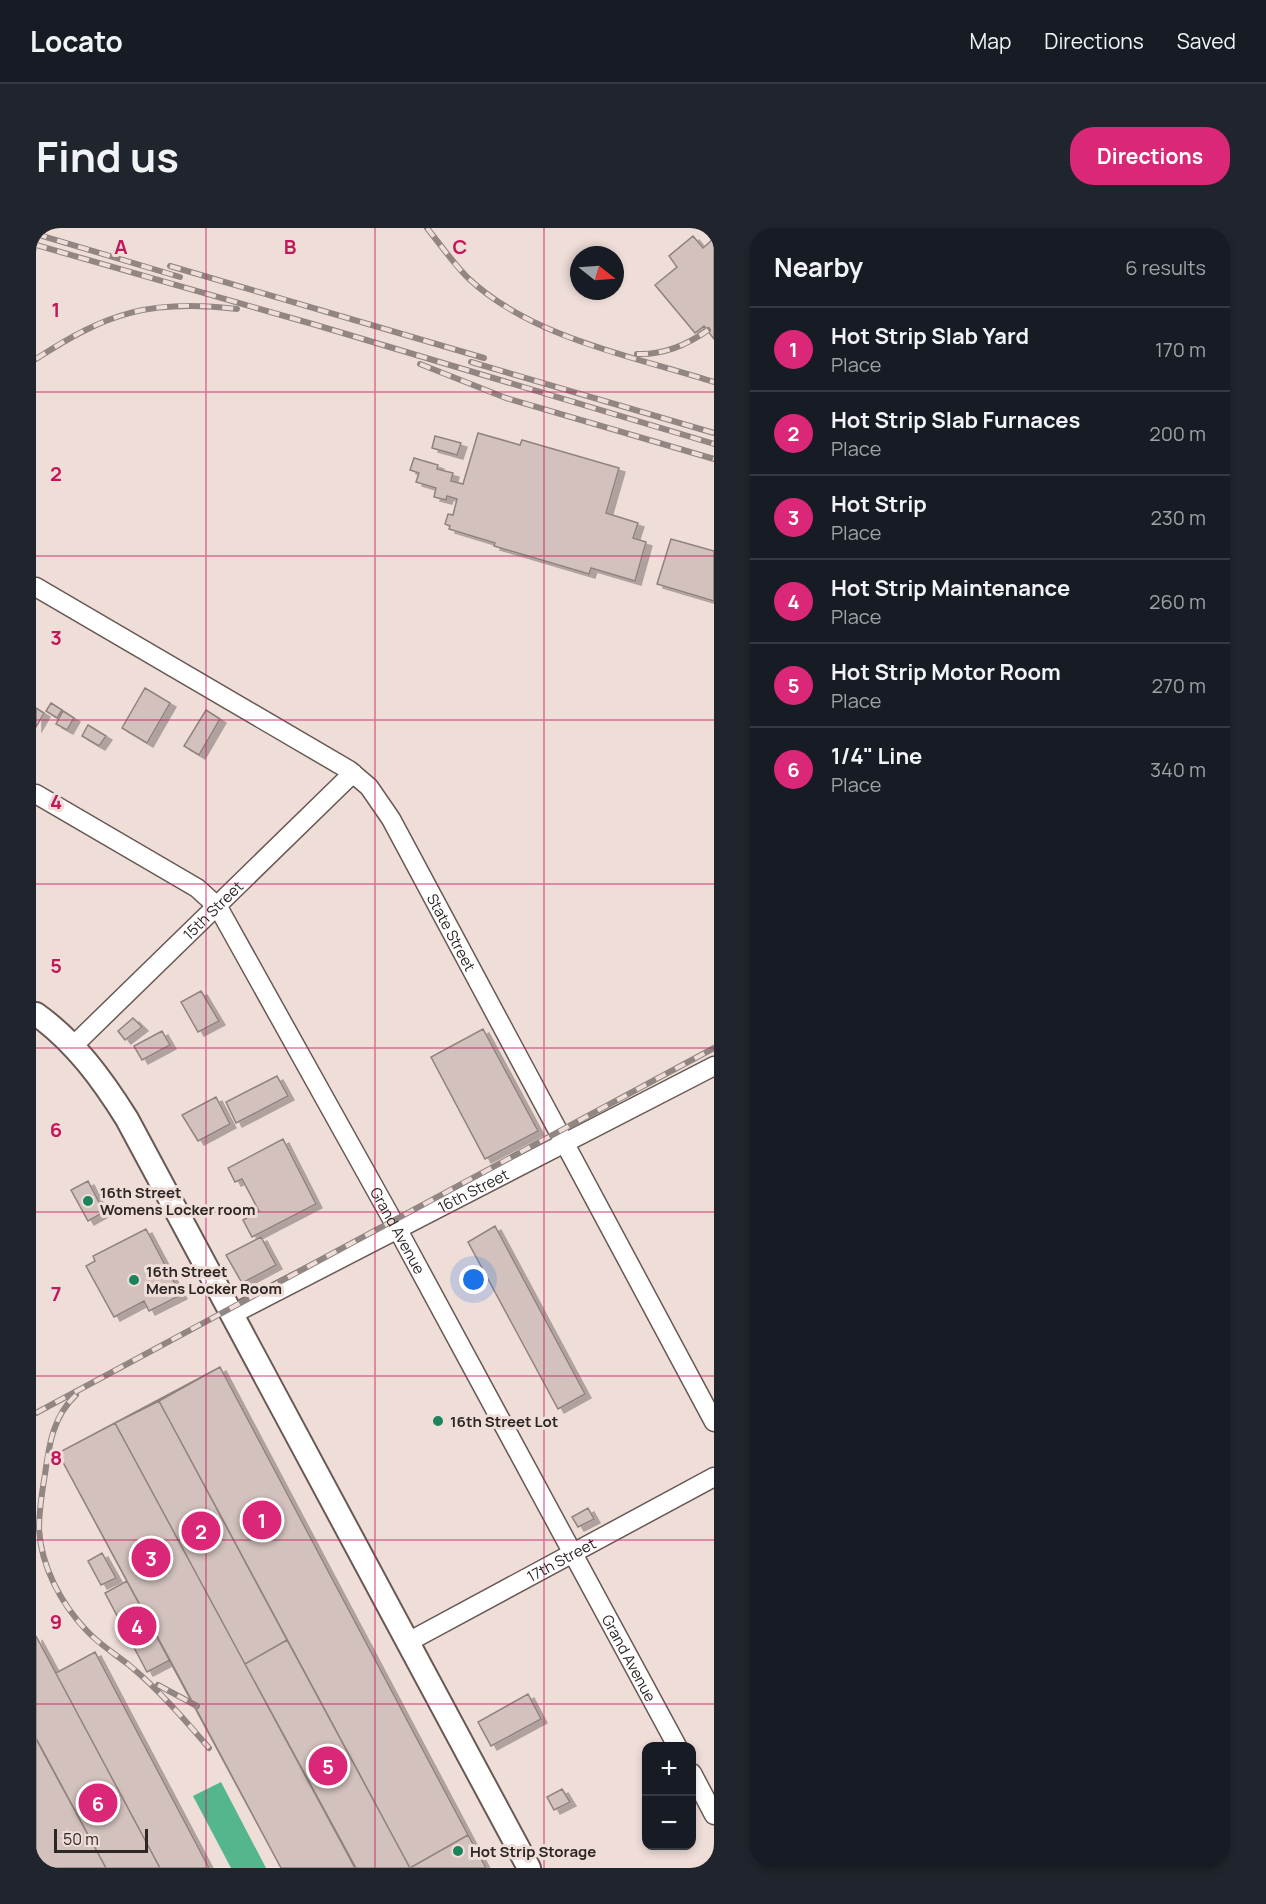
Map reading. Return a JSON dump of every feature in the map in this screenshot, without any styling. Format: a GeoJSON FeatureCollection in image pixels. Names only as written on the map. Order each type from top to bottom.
{"type":"FeatureCollection","features":[{"type":"Feature","properties":{"kind":"main road"},"geometry":{"type":"LineString","coordinates":[[36,1014],[73,1046],[108,1089],[127,1119],[529,1868]]}},
{"type":"Feature","properties":{"kind":"street","name":"State Street"},"geometry":{"type":"LineString","coordinates":[[36,587],[354,773],[369,787],[381,802],[714,1422]]}},
{"type":"Feature","properties":{"kind":"street","name":"15th Street"},"geometry":{"type":"LineString","coordinates":[[73,1046],[354,773]]}},
{"type":"Feature","properties":{"kind":"street","name":"Grand Avenue"},"geometry":{"type":"LineString","coordinates":[[36,794],[197,888],[218,907],[398,1230],[675,1742]]}},
{"type":"Feature","properties":{"kind":"street","name":"16th Street"},"geometry":{"type":"LineString","coordinates":[[232,1314],[714,1066]]}},
{"type":"Feature","properties":{"kind":"street","name":"17th Street"},"geometry":{"type":"LineString","coordinates":[[408,1642],[714,1477]]}},
{"type":"Feature","properties":{"kind":"street"},"geometry":{"type":"LineString","coordinates":[[696,1781],[714,1815]]}},
{"type":"Feature","properties":{"kind":"shaded area"},"geometry":{"type":"Polygon","coordinates":[[[221,1782],[266,1868],[231,1868],[193,1796],[221,1782]]]}},
{"type":"Feature","properties":{"kind":"building"},"geometry":{"type":"Polygon","coordinates":[[[693,236],[703,248],[714,238],[714,339],[704,326],[695,333],[655,285],[677,267],[669,256],[693,236]]]}},
{"type":"Feature","properties":{"kind":"building"},"geometry":{"type":"Polygon","coordinates":[[[478,433],[520,445],[522,440],[619,468],[606,513],[638,523],[633,538],[646,542],[635,581],[591,568],[589,574],[494,546],[495,543],[449,529],[450,526],[445,524],[448,514],[453,515],[457,499],[447,496],[446,500],[434,497],[436,488],[416,482],[419,473],[410,470],[414,458],[438,465],[437,469],[453,473],[451,481],[463,484],[478,433]]]}},
{"type":"Feature","properties":{"kind":"building"},"geometry":{"type":"Polygon","coordinates":[[[435,436],[461,443],[457,455],[432,448],[435,436]]]}},
{"type":"Feature","properties":{"kind":"building"},"geometry":{"type":"Polygon","coordinates":[[[671,539],[714,551],[714,601],[657,584],[671,539]]]}},
{"type":"Feature","properties":{"kind":"building"},"geometry":{"type":"Polygon","coordinates":[[[145,688],[170,703],[147,743],[122,728],[145,688]]]}},
{"type":"Feature","properties":{"kind":"building"},"geometry":{"type":"Polygon","coordinates":[[[51,703],[62,710],[57,718],[46,711],[51,703]]]}},
{"type":"Feature","properties":{"kind":"building"},"geometry":{"type":"Polygon","coordinates":[[[36,708],[44,713],[36,727],[36,708]]]}},
{"type":"Feature","properties":{"kind":"building"},"geometry":{"type":"Polygon","coordinates":[[[206,710],[220,719],[199,755],[184,746],[206,710]]]}},
{"type":"Feature","properties":{"kind":"building"},"geometry":{"type":"Polygon","coordinates":[[[63,711],[74,718],[67,730],[56,724],[63,711]]]}},
{"type":"Feature","properties":{"kind":"building"},"geometry":{"type":"Polygon","coordinates":[[[88,725],[106,736],[99,746],[82,736],[88,725]]]}},
{"type":"Feature","properties":{"kind":"building"},"geometry":{"type":"Polygon","coordinates":[[[201,991],[219,1021],[198,1032],[181,1002],[201,991]]]}},
{"type":"Feature","properties":{"kind":"building"},"geometry":{"type":"Polygon","coordinates":[[[133,1018],[142,1027],[125,1040],[118,1031],[133,1018]]]}},
{"type":"Feature","properties":{"kind":"building"},"geometry":{"type":"Polygon","coordinates":[[[483,1029],[538,1131],[485,1159],[431,1057],[483,1029]]]}},
{"type":"Feature","properties":{"kind":"building"},"geometry":{"type":"Polygon","coordinates":[[[162,1031],[170,1045],[142,1060],[134,1046],[162,1031]]]}},
{"type":"Feature","properties":{"kind":"building"},"geometry":{"type":"Polygon","coordinates":[[[277,1076],[288,1096],[236,1123],[226,1102],[277,1076]]]}},
{"type":"Feature","properties":{"kind":"building"},"geometry":{"type":"Polygon","coordinates":[[[216,1097],[230,1124],[198,1141],[182,1115],[216,1097]]]}},
{"type":"Feature","properties":{"kind":"building"},"geometry":{"type":"Polygon","coordinates":[[[283,1139],[316,1204],[252,1237],[243,1220],[259,1211],[242,1179],[235,1182],[228,1168],[283,1139]]]}},
{"type":"Feature","properties":{"kind":"building","name":"16th Street Womens Locker room"},"geometry":{"type":"Polygon","coordinates":[[[88,1181],[104,1212],[88,1221],[71,1190],[88,1181]]]}},
{"type":"Feature","properties":{"kind":"building"},"geometry":{"type":"Polygon","coordinates":[[[495,1226],[585,1394],[558,1409],[468,1242],[495,1226]]]}},
{"type":"Feature","properties":{"kind":"building","name":"16th Street Mens Locker Room"},"geometry":{"type":"Polygon","coordinates":[[[146,1229],[181,1295],[149,1311],[144,1301],[114,1317],[86,1266],[95,1261],[93,1256],[146,1229]]]}},
{"type":"Feature","properties":{"kind":"building"},"geometry":{"type":"Polygon","coordinates":[[[261,1237],[276,1265],[242,1283],[226,1255],[261,1237]]]}},
{"type":"Feature","properties":{"kind":"building"},"geometry":{"type":"Polygon","coordinates":[[[220,1367],[486,1868],[281,1868],[170,1660],[147,1672],[105,1593],[127,1581],[58,1453],[220,1367]]]}},
{"type":"Feature","properties":{"kind":"building"},"geometry":{"type":"Polygon","coordinates":[[[220,1367],[468,1835],[410,1868],[159,1401],[220,1367]]]}},
{"type":"Feature","properties":{"kind":"building"},"geometry":{"type":"Polygon","coordinates":[[[159,1401],[287,1640],[245,1664],[115,1423],[159,1401]]]}},
{"type":"Feature","properties":{"kind":"building"},"geometry":{"type":"Polygon","coordinates":[[[115,1423],[355,1868],[281,1868],[58,1453],[115,1423]]]}},
{"type":"Feature","properties":{"kind":"building"},"geometry":{"type":"Polygon","coordinates":[[[588,1508],[594,1519],[578,1527],[572,1517],[588,1508]]]}},
{"type":"Feature","properties":{"kind":"building"},"geometry":{"type":"Polygon","coordinates":[[[102,1553],[116,1578],[101,1585],[88,1561],[102,1553]]]}},
{"type":"Feature","properties":{"kind":"building"},"geometry":{"type":"Polygon","coordinates":[[[127,1581],[170,1660],[147,1672],[105,1593],[127,1581]]]}},
{"type":"Feature","properties":{"kind":"building"},"geometry":{"type":"Polygon","coordinates":[[[36,1636],[56,1673],[95,1652],[209,1868],[36,1868],[36,1636]]]}},
{"type":"Feature","properties":{"kind":"building"},"geometry":{"type":"Polygon","coordinates":[[[36,1636],[160,1868],[106,1868],[36,1738],[36,1636]]]}},
{"type":"Feature","properties":{"kind":"building"},"geometry":{"type":"Polygon","coordinates":[[[287,1640],[410,1868],[356,1868],[245,1664],[287,1640]]]}},
{"type":"Feature","properties":{"kind":"building"},"geometry":{"type":"Polygon","coordinates":[[[528,1694],[541,1719],[491,1746],[478,1722],[528,1694]]]}},
{"type":"Feature","properties":{"kind":"building"},"geometry":{"type":"Polygon","coordinates":[[[36,1739],[106,1868],[36,1868],[36,1739]]]}},
{"type":"Feature","properties":{"kind":"building"},"geometry":{"type":"Polygon","coordinates":[[[562,1789],[570,1802],[554,1810],[547,1797],[562,1789]]]}},
{"type":"Feature","properties":{"kind":"building","name":"Hot Strip Storage"},"geometry":{"type":"Polygon","coordinates":[[[468,1835],[486,1868],[410,1868],[468,1835]]]}},
{"type":"Feature","properties":{"kind":"railway"},"geometry":{"type":"LineString","coordinates":[[427,228],[468,278],[494,299],[522,316],[584,343],[714,382]]}},
{"type":"Feature","properties":{"kind":"railway"},"geometry":{"type":"LineString","coordinates":[[36,234],[180,277]]}},
{"type":"Feature","properties":{"kind":"railway"},"geometry":{"type":"LineString","coordinates":[[36,245],[316,325],[714,444]]}},
{"type":"Feature","properties":{"kind":"railway"},"geometry":{"type":"LineString","coordinates":[[170,266],[484,358]]}},
{"type":"Feature","properties":{"kind":"railway"},"geometry":{"type":"LineString","coordinates":[[36,359],[86,330],[131,313],[179,306],[237,309]]}},
{"type":"Feature","properties":{"kind":"railway"},"geometry":{"type":"LineString","coordinates":[[637,354],[656,353],[674,348],[708,330]]}},
{"type":"Feature","properties":{"kind":"railway"},"geometry":{"type":"LineString","coordinates":[[471,362],[714,433]]}},
{"type":"Feature","properties":{"kind":"railway"},"geometry":{"type":"LineString","coordinates":[[420,364],[506,398],[714,459]]}},
{"type":"Feature","properties":{"kind":"railway"},"geometry":{"type":"LineString","coordinates":[[36,1413],[714,1048]]}},
{"type":"Feature","properties":{"kind":"railway"},"geometry":{"type":"LineString","coordinates":[[76,1395],[68,1403],[57,1422],[47,1463],[39,1529],[48,1570],[61,1597],[87,1631],[151,1684],[209,1748]]}},
{"type":"Feature","properties":{"kind":"railway"},"geometry":{"type":"LineString","coordinates":[[158,1685],[197,1706]]}},
{"type":"Feature","properties":{"kind":"place","name":"16th Street Womens Locker room"},"geometry":{"type":"Point","coordinates":[88,1201]}},
{"type":"Feature","properties":{"kind":"place","name":"16th Street Mens Locker Room"},"geometry":{"type":"Point","coordinates":[134,1280]}},
{"type":"Feature","properties":{"kind":"place","name":"16th Street Lot"},"geometry":{"type":"Point","coordinates":[438,1421]}},
{"type":"Feature","properties":{"kind":"place","name":"Hot Strip Slab Yard"},"geometry":{"type":"Point","coordinates":[262,1520]}},
{"type":"Feature","properties":{"kind":"place","name":"Hot Strip Slab Furnaces"},"geometry":{"type":"Point","coordinates":[201,1531]}},
{"type":"Feature","properties":{"kind":"place","name":"Hot Strip"},"geometry":{"type":"Point","coordinates":[151,1558]}},
{"type":"Feature","properties":{"kind":"place","name":"Hot Strip Maintenance"},"geometry":{"type":"Point","coordinates":[137,1626]}},
{"type":"Feature","properties":{"kind":"place","name":"Hot Strip Motor Room"},"geometry":{"type":"Point","coordinates":[328,1766]}},
{"type":"Feature","properties":{"kind":"place","name":"1/4\" Line"},"geometry":{"type":"Point","coordinates":[98,1803]}},
{"type":"Feature","properties":{"kind":"place","name":"Hot Strip Storage"},"geometry":{"type":"Point","coordinates":[458,1851]}}]}
